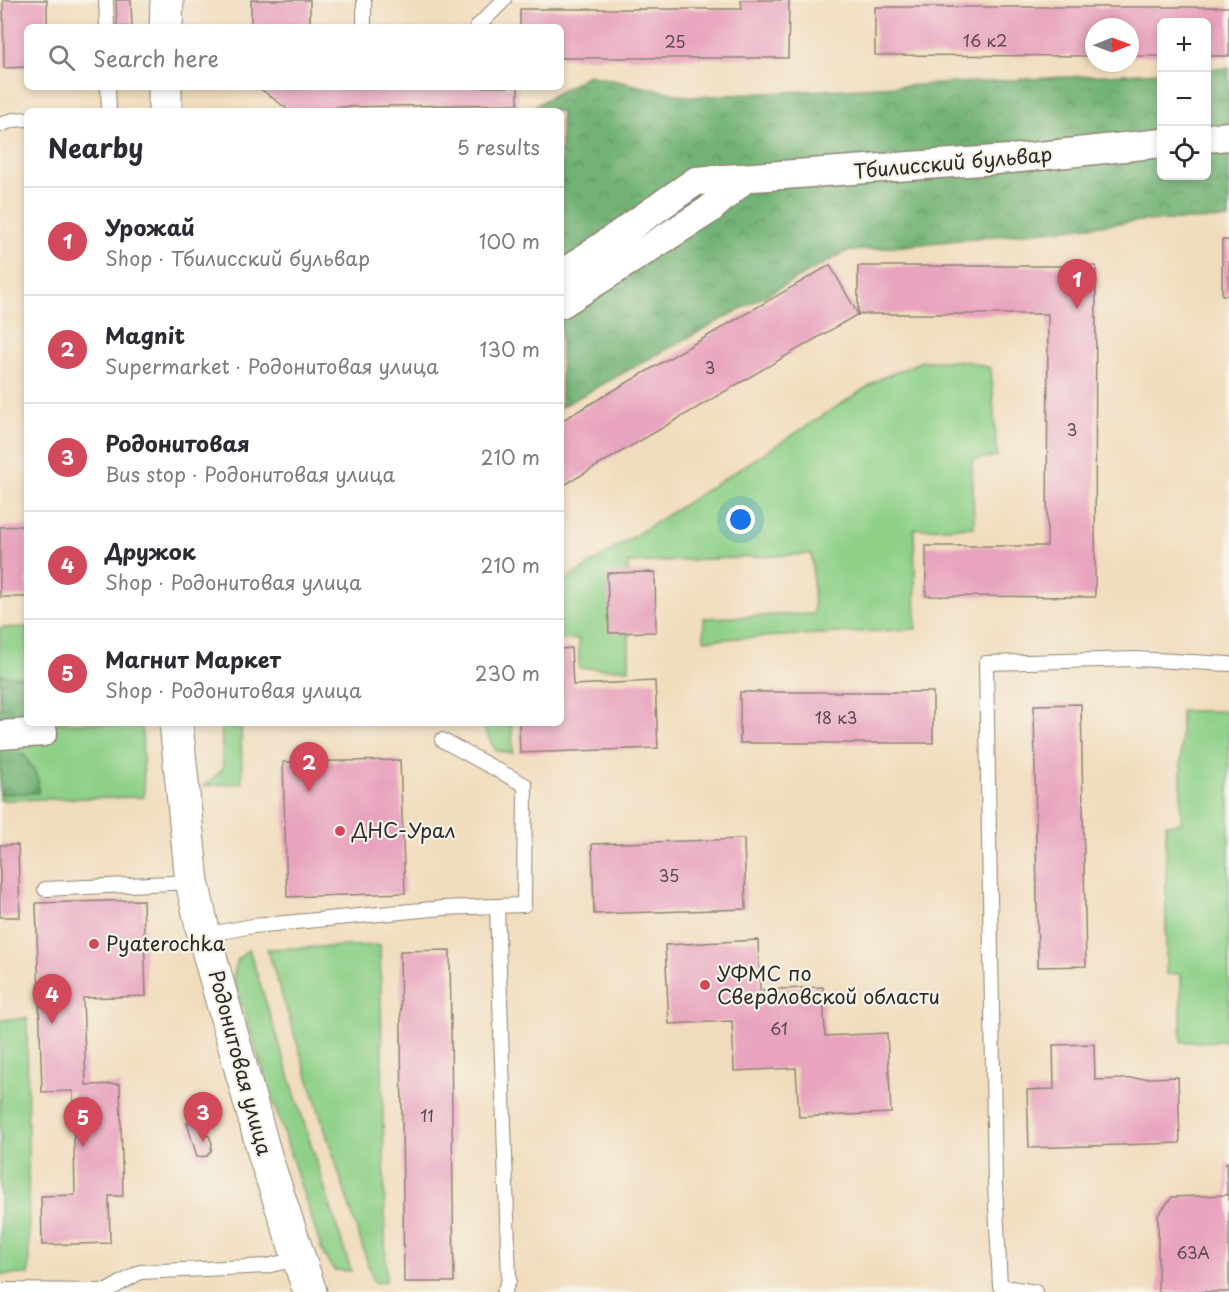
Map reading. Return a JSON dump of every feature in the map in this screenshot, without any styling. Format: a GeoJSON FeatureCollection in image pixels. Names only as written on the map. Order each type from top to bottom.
{"type":"FeatureCollection","features":[{"type":"Feature","properties":{"kind":"street"},"geometry":{"type":"LineString","coordinates":[[166,24],[167,0]]}},
{"type":"Feature","properties":{"kind":"street"},"geometry":{"type":"LineString","coordinates":[[165,90],[165,108]]}},
{"type":"Feature","properties":{"kind":"street"},"geometry":{"type":"LineString","coordinates":[[1211,138],[1229,136]]}},
{"type":"Feature","properties":{"kind":"street","name":"Тбилисский бульвар"},"geometry":{"type":"LineString","coordinates":[[564,272],[696,182],[1010,159],[1157,143]]}},
{"type":"Feature","properties":{"kind":"street"},"geometry":{"type":"LineString","coordinates":[[564,302],[709,210],[744,179]]}},
{"type":"Feature","properties":{"kind":"street","name":"Родонитовая улица"},"geometry":{"type":"LineString","coordinates":[[176,726],[192,882],[204,935],[266,1159],[310,1292]]}},
{"type":"Feature","properties":{"kind":"street"},"geometry":{"type":"LineString","coordinates":[[0,735],[44,732]]}},
{"type":"Feature","properties":{"kind":"lane"},"geometry":{"type":"LineString","coordinates":[[106,0],[106,24]]}},
{"type":"Feature","properties":{"kind":"lane"},"geometry":{"type":"LineString","coordinates":[[364,0],[364,24]]}},
{"type":"Feature","properties":{"kind":"lane"},"geometry":{"type":"LineString","coordinates":[[480,24],[504,0]]}},
{"type":"Feature","properties":{"kind":"lane"},"geometry":{"type":"LineString","coordinates":[[108,90],[109,108]]}},
{"type":"Feature","properties":{"kind":"lane"},"geometry":{"type":"LineString","coordinates":[[0,125],[13,120],[24,119]]}},
{"type":"Feature","properties":{"kind":"lane"},"geometry":{"type":"LineString","coordinates":[[1035,1292],[1000,1286],[995,1184],[986,663],[1136,659],[1229,664]]}},
{"type":"Feature","properties":{"kind":"lane"},"geometry":{"type":"LineString","coordinates":[[204,935],[253,926],[443,908],[524,905],[525,785],[442,740]]}},
{"type":"Feature","properties":{"kind":"lane"},"geometry":{"type":"LineString","coordinates":[[45,889],[192,882]]}},
{"type":"Feature","properties":{"kind":"lane"},"geometry":{"type":"LineString","coordinates":[[496,906],[509,1280],[504,1292]]}},
{"type":"Feature","properties":{"kind":"lane"},"geometry":{"type":"LineString","coordinates":[[0,1290],[107,1291],[140,1272],[267,1266],[300,1258]]}},
{"type":"Feature","properties":{"kind":"green space"},"geometry":{"type":"Polygon","coordinates":[[[1229,68],[1229,219],[1139,221],[845,252],[564,405],[564,108],[531,108],[588,75],[691,97],[1157,72],[1157,180],[1211,180],[1211,69],[1229,68]]]}},
{"type":"Feature","properties":{"kind":"green space"},"geometry":{"type":"Polygon","coordinates":[[[922,361],[966,361],[991,368],[997,456],[972,460],[974,527],[914,529],[916,629],[704,640],[704,618],[814,614],[812,554],[628,563],[629,669],[579,668],[579,639],[564,640],[564,581],[880,379],[922,361]]]}},
{"type":"Feature","properties":{"kind":"green space"},"geometry":{"type":"Polygon","coordinates":[[[24,627],[24,726],[142,726],[144,797],[0,800],[0,628],[24,627]]]}},
{"type":"Feature","properties":{"kind":"green space"},"geometry":{"type":"Polygon","coordinates":[[[0,675],[24,677],[24,717],[0,717],[0,675]]]}},
{"type":"Feature","properties":{"kind":"green space"},"geometry":{"type":"Polygon","coordinates":[[[1181,711],[1229,711],[1229,1041],[1181,1042],[1181,974],[1166,974],[1166,824],[1181,824],[1181,711]]]}},
{"type":"Feature","properties":{"kind":"green space"},"geometry":{"type":"Polygon","coordinates":[[[221,726],[241,726],[242,783],[204,786],[223,769],[221,726]]]}},
{"type":"Feature","properties":{"kind":"green space"},"geometry":{"type":"Polygon","coordinates":[[[483,726],[512,726],[513,753],[496,751],[483,726]]]}},
{"type":"Feature","properties":{"kind":"green space"},"geometry":{"type":"Polygon","coordinates":[[[0,753],[23,753],[38,777],[38,793],[0,794],[0,753]]]}},
{"type":"Feature","properties":{"kind":"green space"},"geometry":{"type":"Polygon","coordinates":[[[380,945],[386,1281],[374,1283],[267,949],[380,945]]]}},
{"type":"Feature","properties":{"kind":"green space"},"geometry":{"type":"Polygon","coordinates":[[[249,949],[351,1271],[334,1270],[323,1254],[233,978],[238,959],[249,949]]]}},
{"type":"Feature","properties":{"kind":"green space"},"geometry":{"type":"Polygon","coordinates":[[[27,1018],[29,1274],[0,1275],[0,1020],[27,1018]]]}},
{"type":"Feature","properties":{"kind":"building"},"geometry":{"type":"Polygon","coordinates":[[[3,0],[47,0],[47,24],[24,24],[24,67],[4,68],[3,0]]]}},
{"type":"Feature","properties":{"kind":"building"},"geometry":{"type":"Polygon","coordinates":[[[116,0],[131,0],[132,24],[117,24],[116,0]]]}},
{"type":"Feature","properties":{"kind":"building"},"geometry":{"type":"Polygon","coordinates":[[[251,0],[310,0],[310,24],[251,24],[251,0]]]}},
{"type":"Feature","properties":{"kind":"building"},"geometry":{"type":"Polygon","coordinates":[[[741,0],[789,0],[788,58],[564,58],[564,24],[520,24],[520,9],[742,9],[741,0]]]}},
{"type":"Feature","properties":{"kind":"building"},"geometry":{"type":"Polygon","coordinates":[[[875,7],[1229,7],[1229,56],[1211,56],[1211,18],[1157,18],[1157,56],[1139,56],[1139,18],[1085,18],[1085,56],[875,55],[875,7]]]}},
{"type":"Feature","properties":{"kind":"building"},"geometry":{"type":"Polygon","coordinates":[[[262,90],[518,90],[518,104],[286,108],[262,90]]]}},
{"type":"Feature","properties":{"kind":"building"},"geometry":{"type":"Polygon","coordinates":[[[1222,240],[1229,240],[1229,295],[1222,295],[1222,240]]]}},
{"type":"Feature","properties":{"kind":"building"},"geometry":{"type":"Polygon","coordinates":[[[830,265],[858,314],[564,485],[564,419],[830,265]]]}},
{"type":"Feature","properties":{"kind":"building"},"geometry":{"type":"Polygon","coordinates":[[[858,266],[1096,266],[1095,597],[926,596],[926,546],[1047,546],[1048,314],[858,314],[858,266]]]}},
{"type":"Feature","properties":{"kind":"building"},"geometry":{"type":"Polygon","coordinates":[[[24,526],[24,597],[0,597],[0,527],[24,526]]]}},
{"type":"Feature","properties":{"kind":"building"},"geometry":{"type":"Polygon","coordinates":[[[655,572],[656,632],[609,633],[607,573],[655,572]]]}},
{"type":"Feature","properties":{"kind":"building"},"geometry":{"type":"Polygon","coordinates":[[[571,648],[573,685],[655,681],[658,748],[520,753],[519,726],[564,726],[564,649],[571,648]]]}},
{"type":"Feature","properties":{"kind":"building"},"geometry":{"type":"Polygon","coordinates":[[[740,692],[933,692],[933,743],[740,743],[740,692]]]}},
{"type":"Feature","properties":{"kind":"building"},"geometry":{"type":"Polygon","coordinates":[[[1081,704],[1086,966],[1038,967],[1034,705],[1081,704]]]}},
{"type":"Feature","properties":{"kind":"building"},"geometry":{"type":"Polygon","coordinates":[[[400,760],[405,893],[287,897],[283,762],[400,760]]]}},
{"type":"Feature","properties":{"kind":"building"},"geometry":{"type":"Polygon","coordinates":[[[744,839],[746,909],[594,914],[592,844],[744,839]]]}},
{"type":"Feature","properties":{"kind":"building"},"geometry":{"type":"Polygon","coordinates":[[[0,845],[18,845],[20,917],[0,917],[0,845]]]}},
{"type":"Feature","properties":{"kind":"building"},"geometry":{"type":"Polygon","coordinates":[[[143,900],[146,996],[83,998],[86,1085],[120,1084],[123,1196],[109,1196],[110,1243],[42,1245],[41,1196],[75,1195],[73,1091],[42,1092],[36,903],[143,900]]]}},
{"type":"Feature","properties":{"kind":"building"},"geometry":{"type":"Polygon","coordinates":[[[758,940],[760,990],[823,987],[825,1036],[887,1033],[891,1113],[799,1117],[796,1068],[734,1071],[732,1021],[669,1024],[665,945],[758,940]]]}},
{"type":"Feature","properties":{"kind":"building"},"geometry":{"type":"Polygon","coordinates":[[[450,950],[454,1282],[404,1282],[400,951],[450,950]]]}},
{"type":"Feature","properties":{"kind":"building"},"geometry":{"type":"Polygon","coordinates":[[[1094,1044],[1095,1080],[1178,1077],[1180,1143],[1029,1148],[1027,1090],[1054,1089],[1053,1045],[1094,1044]]]}},
{"type":"Feature","properties":{"kind":"building"},"geometry":{"type":"Polygon","coordinates":[[[198,1120],[202,1133],[209,1136],[212,1143],[211,1151],[207,1156],[197,1157],[187,1123],[198,1120]]]}},
{"type":"Feature","properties":{"kind":"building"},"geometry":{"type":"Polygon","coordinates":[[[1226,1162],[1229,1162],[1229,1292],[1158,1292],[1158,1215],[1172,1197],[1227,1195],[1226,1162]]]}},
{"type":"Feature","properties":{"kind":"place","name":"Урожай"},"geometry":{"type":"Point","coordinates":[1077,309]}},
{"type":"Feature","properties":{"kind":"place","name":"Magnit"},"geometry":{"type":"Point","coordinates":[309,792]}},
{"type":"Feature","properties":{"kind":"place","name":"ДНС-Урал"},"geometry":{"type":"Point","coordinates":[340,831]}},
{"type":"Feature","properties":{"kind":"place","name":"Pyaterochka"},"geometry":{"type":"Point","coordinates":[94,944]}},
{"type":"Feature","properties":{"kind":"place","name":"УФМС по Свердловской области"},"geometry":{"type":"Point","coordinates":[705,985]}},
{"type":"Feature","properties":{"kind":"place","name":"Дружок"},"geometry":{"type":"Point","coordinates":[52,1024]}},
{"type":"Feature","properties":{"kind":"place","name":"Родонитовая"},"geometry":{"type":"Point","coordinates":[203,1142]}},
{"type":"Feature","properties":{"kind":"place","name":"Магнит Маркет"},"geometry":{"type":"Point","coordinates":[83,1147]}}]}
